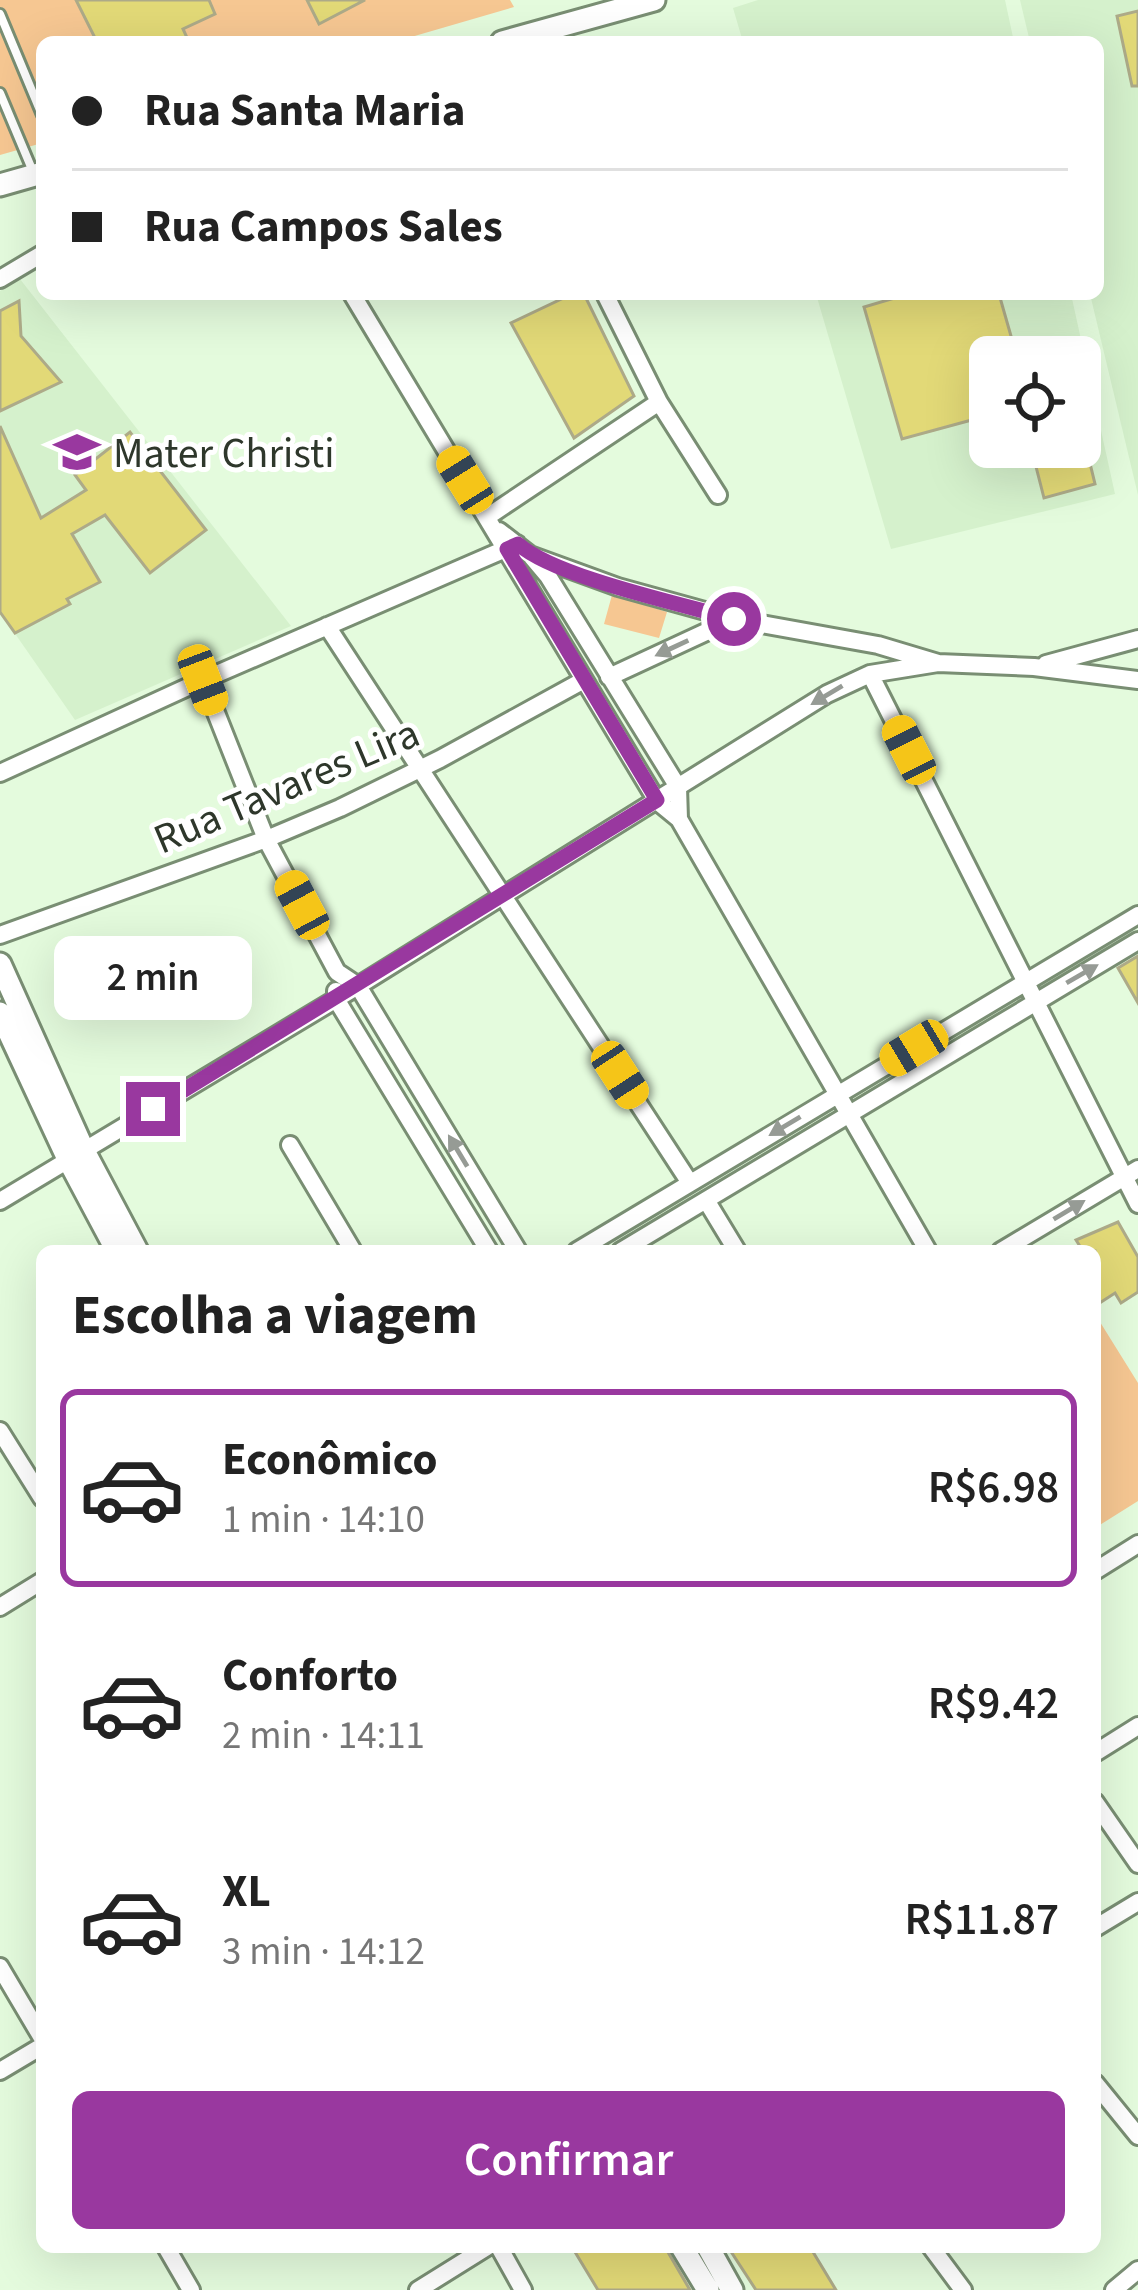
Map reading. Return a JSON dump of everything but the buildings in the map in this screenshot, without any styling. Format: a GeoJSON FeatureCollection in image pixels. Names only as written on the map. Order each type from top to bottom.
{"type":"FeatureCollection","features":[{"type":"Feature","properties":{"kind":"street"},"geometry":{"type":"LineString","coordinates":[[518,36],[594,8],[653,0]]}},
{"type":"Feature","properties":{"kind":"street"},"geometry":{"type":"LineString","coordinates":[[0,185],[36,175]]}},
{"type":"Feature","properties":{"kind":"street"},"geometry":{"type":"LineString","coordinates":[[0,279],[36,258]]}},
{"type":"Feature","properties":{"kind":"street"},"geometry":{"type":"LineString","coordinates":[[356,300],[490,522],[548,576],[678,787],[680,819]]}},
{"type":"Feature","properties":{"kind":"street"},"geometry":{"type":"LineString","coordinates":[[608,300],[659,402],[718,494]]}},
{"type":"Feature","properties":{"kind":"street"},"geometry":{"type":"LineString","coordinates":[[490,522],[659,402]]}},
{"type":"Feature","properties":{"kind":"street"},"geometry":{"type":"LineString","coordinates":[[518,549],[584,680],[657,800],[680,819],[925,1245]]}},
{"type":"Feature","properties":{"kind":"street"},"geometry":{"type":"LineString","coordinates":[[0,773],[327,626],[518,549],[618,586],[734,619],[857,641],[938,663]]}},
{"type":"Feature","properties":{"kind":"street"},"geometry":{"type":"LineString","coordinates":[[610,677],[734,619]]}},
{"type":"Feature","properties":{"kind":"street"},"geometry":{"type":"LineString","coordinates":[[327,626],[691,1183]]}},
{"type":"Feature","properties":{"kind":"street"},"geometry":{"type":"LineString","coordinates":[[1034,667],[1138,639]]}},
{"type":"Feature","properties":{"kind":"street"},"geometry":{"type":"LineString","coordinates":[[0,1201],[358,986],[826,694],[870,674],[938,663],[1034,667],[1138,680]]}},
{"type":"Feature","properties":{"kind":"street"},"geometry":{"type":"LineString","coordinates":[[870,674],[1130,1174],[1138,1204]]}},
{"type":"Feature","properties":{"kind":"street"},"geometry":{"type":"LineString","coordinates":[[203,680],[266,839],[337,972],[358,986],[514,1245]]}},
{"type":"Feature","properties":{"kind":"street","name":"Rua Tavares Lira"},"geometry":{"type":"LineString","coordinates":[[2,936],[266,839],[420,769],[584,680]]}},
{"type":"Feature","properties":{"kind":"street"},"geometry":{"type":"LineString","coordinates":[[587,1245],[1138,915]]}},
{"type":"Feature","properties":{"kind":"street"},"geometry":{"type":"LineString","coordinates":[[632,1245],[1138,941]]}},
{"type":"Feature","properties":{"kind":"street"},"geometry":{"type":"LineString","coordinates":[[0,964],[113,1245]]}},
{"type":"Feature","properties":{"kind":"street"},"geometry":{"type":"LineString","coordinates":[[337,972],[336,999],[485,1245]]}},
{"type":"Feature","properties":{"kind":"street"},"geometry":{"type":"LineString","coordinates":[[0,1013],[76,1156],[133,1245]]}},
{"type":"Feature","properties":{"kind":"street"},"geometry":{"type":"LineString","coordinates":[[290,1145],[349,1245]]}},
{"type":"Feature","properties":{"kind":"street"},"geometry":{"type":"LineString","coordinates":[[1011,1245],[1130,1174]]}},
{"type":"Feature","properties":{"kind":"street"},"geometry":{"type":"LineString","coordinates":[[706,1200],[733,1245]]}},
{"type":"Feature","properties":{"kind":"street"},"geometry":{"type":"LineString","coordinates":[[0,1431],[36,1488]]}},
{"type":"Feature","properties":{"kind":"street"},"geometry":{"type":"LineString","coordinates":[[1101,1567],[1138,1544]]}},
{"type":"Feature","properties":{"kind":"street"},"geometry":{"type":"LineString","coordinates":[[0,1607],[36,1586]]}},
{"type":"Feature","properties":{"kind":"street"},"geometry":{"type":"LineString","coordinates":[[1101,1749],[1138,1726]]}},
{"type":"Feature","properties":{"kind":"street"},"geometry":{"type":"LineString","coordinates":[[1101,1811],[1138,1864]]}},
{"type":"Feature","properties":{"kind":"street"},"geometry":{"type":"LineString","coordinates":[[1101,1924],[1138,1902]]}},
{"type":"Feature","properties":{"kind":"street"},"geometry":{"type":"LineString","coordinates":[[0,1967],[36,2031]]}},
{"type":"Feature","properties":{"kind":"street"},"geometry":{"type":"LineString","coordinates":[[0,2071],[36,2046]]}},
{"type":"Feature","properties":{"kind":"street"},"geometry":{"type":"LineString","coordinates":[[1101,2091],[1138,2136]]}},
{"type":"Feature","properties":{"kind":"street"},"geometry":{"type":"LineString","coordinates":[[169,2253],[191,2290]]}},
{"type":"Feature","properties":{"kind":"street"},"geometry":{"type":"LineString","coordinates":[[418,2290],[477,2253]]}},
{"type":"Feature","properties":{"kind":"street"},"geometry":{"type":"LineString","coordinates":[[503,2253],[523,2290]]}},
{"type":"Feature","properties":{"kind":"street"},"geometry":{"type":"LineString","coordinates":[[686,2253],[708,2290]]}},
{"type":"Feature","properties":{"kind":"street"},"geometry":{"type":"LineString","coordinates":[[711,2253],[732,2290]]}},
{"type":"Feature","properties":{"kind":"street"},"geometry":{"type":"LineString","coordinates":[[935,2253],[963,2290]]}},
{"type":"Feature","properties":{"kind":"street"},"geometry":{"type":"LineString","coordinates":[[1114,2290],[1138,2270]]}},
{"type":"Feature","properties":{"kind":"lane"},"geometry":{"type":"LineString","coordinates":[[0,14],[36,101]]}},
{"type":"Feature","properties":{"kind":"lane"},"geometry":{"type":"LineString","coordinates":[[0,93],[36,170]]}},
{"type":"Feature","properties":{"kind":"shaded area"},"geometry":{"type":"Polygon","coordinates":[[[0,0],[510,0],[514,7],[415,36],[36,36],[36,145],[0,155],[0,0]]]}},
{"type":"Feature","properties":{"kind":"shaded area"},"geometry":{"type":"Polygon","coordinates":[[[758,0],[1005,0],[1013,36],[741,36],[733,8],[758,0]]]}},
{"type":"Feature","properties":{"kind":"shaded area"},"geometry":{"type":"Polygon","coordinates":[[[1020,0],[1138,0],[1138,495],[1091,300],[1104,300],[1104,36],[1029,36],[1020,0]]]}},
{"type":"Feature","properties":{"kind":"shaded area","name":"Mater Christi"},"geometry":{"type":"Polygon","coordinates":[[[20,279],[291,626],[75,720],[0,612],[0,291],[20,279]]]}},
{"type":"Feature","properties":{"kind":"shaded area"},"geometry":{"type":"Polygon","coordinates":[[[818,300],[1072,300],[1080,336],[969,336],[969,468],[1101,468],[1101,430],[1115,494],[891,549],[818,300]]]}},
{"type":"Feature","properties":{"kind":"shaded area"},"geometry":{"type":"Polygon","coordinates":[[[612,595],[667,612],[659,638],[604,624],[612,595]]]}},
{"type":"Feature","properties":{"kind":"shaded area"},"geometry":{"type":"Polygon","coordinates":[[[1101,1324],[1138,1383],[1138,1501],[1101,1524],[1101,1324]]]}},
{"type":"Feature","properties":{"kind":"place","name":"Mater Christi"},"geometry":{"type":"Point","coordinates":[77,452]}},
{"type":"Feature","properties":{"kind":"route"},"geometry":{"type":"LineString","coordinates":[[153,1109],[657,800],[507,549],[518,544],[530,555],[583,574],[734,619]]}}]}
